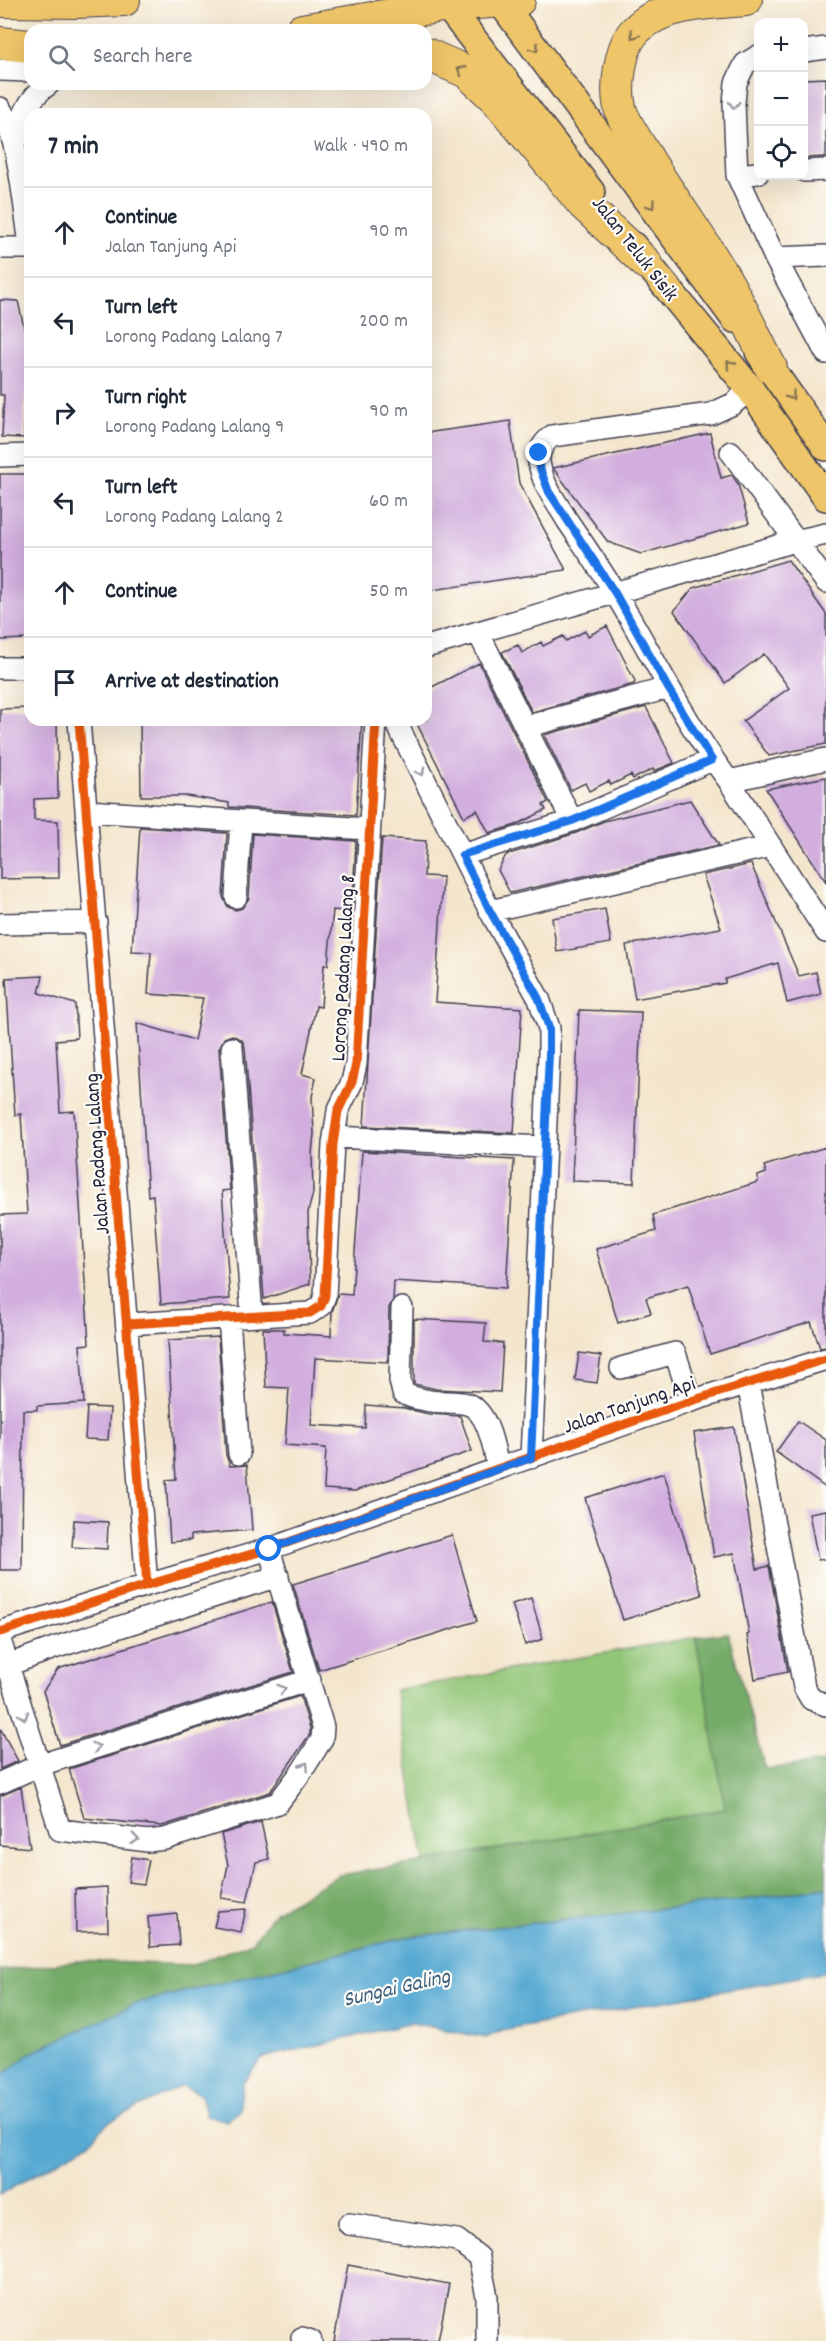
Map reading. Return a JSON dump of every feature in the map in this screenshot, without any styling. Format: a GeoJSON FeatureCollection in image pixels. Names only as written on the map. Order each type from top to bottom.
{"type":"FeatureCollection","features":[{"type":"Feature","properties":{"kind":"highway"},"geometry":{"type":"LineString","coordinates":[[0,1],[124,0]]}},
{"type":"Feature","properties":{"kind":"highway"},"geometry":{"type":"LineString","coordinates":[[334,24],[446,2],[506,0]]}},
{"type":"Feature","properties":{"kind":"highway"},"geometry":{"type":"LineString","coordinates":[[746,0],[708,4],[655,15],[633,33],[624,52],[619,71],[618,91],[621,112],[656,172],[724,277],[761,379]]}},
{"type":"Feature","properties":{"kind":"highway"},"geometry":{"type":"LineString","coordinates":[[0,43],[24,45]]}},
{"type":"Feature","properties":{"kind":"highway"},"geometry":{"type":"LineString","coordinates":[[432,57],[467,72],[496,99],[583,204],[646,263]]}},
{"type":"Feature","properties":{"kind":"main road","name":"Jalan Teluk Sisik"},"geometry":{"type":"LineString","coordinates":[[506,0],[761,379],[826,497]]}},
{"type":"Feature","properties":{"kind":"main road","name":"Jalan Teluk Sisik"},"geometry":{"type":"LineString","coordinates":[[446,2],[646,263],[826,447]]}},
{"type":"Feature","properties":{"kind":"street"},"geometry":{"type":"LineString","coordinates":[[808,50],[826,48]]}},
{"type":"Feature","properties":{"kind":"street"},"geometry":{"type":"LineString","coordinates":[[754,59],[745,64],[736,83],[734,103],[737,175],[775,258],[826,353]]}},
{"type":"Feature","properties":{"kind":"street"},"geometry":{"type":"LineString","coordinates":[[0,70],[24,70]]}},
{"type":"Feature","properties":{"kind":"street"},"geometry":{"type":"LineString","coordinates":[[26,108],[31,99],[42,90]]}},
{"type":"Feature","properties":{"kind":"street"},"geometry":{"type":"LineString","coordinates":[[0,108],[14,150],[24,210]]}},
{"type":"Feature","properties":{"kind":"street"},"geometry":{"type":"LineString","coordinates":[[14,150],[24,111]]}},
{"type":"Feature","properties":{"kind":"street"},"geometry":{"type":"LineString","coordinates":[[808,171],[826,170]]}},
{"type":"Feature","properties":{"kind":"street"},"geometry":{"type":"LineString","coordinates":[[737,175],[754,174]]}},
{"type":"Feature","properties":{"kind":"street"},"geometry":{"type":"LineString","coordinates":[[0,248],[24,246]]}},
{"type":"Feature","properties":{"kind":"street"},"geometry":{"type":"LineString","coordinates":[[775,258],[826,256]]}},
{"type":"Feature","properties":{"kind":"street"},"geometry":{"type":"LineString","coordinates":[[761,379],[733,404],[711,414],[552,436],[543,442],[539,453],[539,466],[549,492],[615,593],[668,688],[712,760],[729,781],[826,932]]}},
{"type":"Feature","properties":{"kind":"street"},"geometry":{"type":"LineString","coordinates":[[730,452],[826,582]]}},
{"type":"Feature","properties":{"kind":"street"},"geometry":{"type":"LineString","coordinates":[[0,456],[24,456]]}},
{"type":"Feature","properties":{"kind":"street"},"geometry":{"type":"LineString","coordinates":[[432,644],[826,534]]}},
{"type":"Feature","properties":{"kind":"street"},"geometry":{"type":"LineString","coordinates":[[478,632],[572,821]]}},
{"type":"Feature","properties":{"kind":"street"},"geometry":{"type":"LineString","coordinates":[[0,668],[24,669]]}},
{"type":"Feature","properties":{"kind":"street"},"geometry":{"type":"LineString","coordinates":[[525,726],[668,688]]}},
{"type":"Feature","properties":{"kind":"street","name":"Jalan Padang Lalang"},"geometry":{"type":"LineString","coordinates":[[80,726],[147,1585]]}},
{"type":"Feature","properties":{"kind":"street","name":"Lorong Padang Lalang 8"},"geometry":{"type":"LineString","coordinates":[[128,1324],[310,1313],[321,1306],[326,1296],[334,1137],[338,1111],[356,1064],[376,726]]}},
{"type":"Feature","properties":{"kind":"street"},"geometry":{"type":"LineString","coordinates":[[398,726],[490,911],[539,999],[549,1028],[531,1458]]}},
{"type":"Feature","properties":{"kind":"street"},"geometry":{"type":"LineString","coordinates":[[729,781],[826,759]]}},
{"type":"Feature","properties":{"kind":"street"},"geometry":{"type":"LineString","coordinates":[[462,855],[572,821],[712,760]]}},
{"type":"Feature","properties":{"kind":"street"},"geometry":{"type":"LineString","coordinates":[[87,811],[368,829]]}},
{"type":"Feature","properties":{"kind":"street"},"geometry":{"type":"LineString","coordinates":[[236,897],[241,821]]}},
{"type":"Feature","properties":{"kind":"street"},"geometry":{"type":"LineString","coordinates":[[490,911],[771,846]]}},
{"type":"Feature","properties":{"kind":"street"},"geometry":{"type":"LineString","coordinates":[[0,924],[96,921]]}},
{"type":"Feature","properties":{"kind":"street"},"geometry":{"type":"LineString","coordinates":[[232,1048],[252,1316]]}},
{"type":"Feature","properties":{"kind":"street"},"geometry":{"type":"LineString","coordinates":[[334,1137],[544,1146]]}},
{"type":"Feature","properties":{"kind":"street"},"geometry":{"type":"LineString","coordinates":[[402,1308],[400,1380],[403,1393],[436,1402],[468,1404],[475,1409],[490,1433],[498,1469]]}},
{"type":"Feature","properties":{"kind":"street"},"geometry":{"type":"LineString","coordinates":[[229,1318],[239,1454]]}},
{"type":"Feature","properties":{"kind":"street"},"geometry":{"type":"LineString","coordinates":[[621,1368],[675,1353],[691,1401]]}},
{"type":"Feature","properties":{"kind":"street","name":"Jalan Tanjung Api"},"geometry":{"type":"LineString","coordinates":[[0,1632],[269,1549],[691,1401],[826,1359]]}},
{"type":"Feature","properties":{"kind":"street"},"geometry":{"type":"LineString","coordinates":[[748,1383],[804,1687],[811,1699],[826,1704]]}},
{"type":"Feature","properties":{"kind":"street"},"geometry":{"type":"LineString","coordinates":[[0,1640],[4,1667],[40,1764],[60,1830],[148,1841],[165,1839],[278,1803],[322,1739],[323,1727],[269,1549]]}},
{"type":"Feature","properties":{"kind":"street"},"geometry":{"type":"LineString","coordinates":[[4,1667],[54,1648],[278,1576]]}},
{"type":"Feature","properties":{"kind":"street"},"geometry":{"type":"LineString","coordinates":[[0,1783],[40,1764],[309,1680]]}},
{"type":"Feature","properties":{"kind":"street"},"geometry":{"type":"LineString","coordinates":[[349,2224],[457,2240],[479,2257],[487,2297],[487,2341]]}},
{"type":"Feature","properties":{"kind":"green space"},"geometry":{"type":"Polygon","coordinates":[[[728,1633],[765,1769],[826,1762],[826,1887],[745,1900],[407,1937],[135,2004],[31,2053],[0,2077],[0,1971],[77,1961],[193,1965],[252,1942],[275,1912],[339,1875],[725,1809],[696,1637],[728,1633]]]}},
{"type":"Feature","properties":{"kind":"green space"},"geometry":{"type":"Polygon","coordinates":[[[696,1637],[726,1809],[425,1862],[395,1690],[696,1637]]]}},
{"type":"Feature","properties":{"kind":"water","name":"Sungai Galing"},"geometry":{"type":"Polygon","coordinates":[[[826,1887],[826,1972],[501,2031],[486,2038],[412,2023],[262,2058],[243,2083],[239,2111],[227,2121],[206,2115],[201,2094],[181,2086],[110,2121],[89,2143],[0,2195],[0,2077],[31,2053],[135,2004],[407,1937],[745,1900],[826,1887]]]}},
{"type":"Feature","properties":{"kind":"building"},"geometry":{"type":"Polygon","coordinates":[[[826,78],[826,157],[808,158],[808,79],[826,78]]]}},
{"type":"Feature","properties":{"kind":"building"},"geometry":{"type":"Polygon","coordinates":[[[0,300],[18,301],[24,328],[24,438],[2,437],[4,395],[0,395],[0,300]]]}},
{"type":"Feature","properties":{"kind":"building"},"geometry":{"type":"Polygon","coordinates":[[[510,421],[519,483],[566,570],[432,590],[432,432],[510,421]]]}},
{"type":"Feature","properties":{"kind":"building"},"geometry":{"type":"Polygon","coordinates":[[[710,433],[721,478],[732,475],[738,484],[749,523],[641,554],[608,542],[553,468],[710,433]]]}},
{"type":"Feature","properties":{"kind":"building"},"geometry":{"type":"Polygon","coordinates":[[[0,474],[24,474],[24,639],[0,640],[0,474]]]}},
{"type":"Feature","properties":{"kind":"building"},"geometry":{"type":"Polygon","coordinates":[[[788,560],[826,614],[826,744],[769,756],[743,721],[789,688],[764,654],[725,683],[674,611],[693,588],[788,560]]]}},
{"type":"Feature","properties":{"kind":"building"},"geometry":{"type":"Polygon","coordinates":[[[607,626],[635,681],[634,684],[532,712],[502,652],[518,645],[522,653],[541,642],[543,646],[563,636],[566,641],[585,631],[588,636],[607,626]]]}},
{"type":"Feature","properties":{"kind":"building"},"geometry":{"type":"Polygon","coordinates":[[[479,663],[548,802],[543,805],[546,810],[516,825],[489,833],[477,810],[464,817],[418,726],[432,726],[432,687],[479,663]]]}},
{"type":"Feature","properties":{"kind":"building"},"geometry":{"type":"Polygon","coordinates":[[[646,707],[674,763],[654,771],[653,769],[633,779],[631,775],[611,785],[609,781],[589,791],[585,783],[571,790],[544,735],[646,707]]]}},
{"type":"Feature","properties":{"kind":"building"},"geometry":{"type":"Polygon","coordinates":[[[24,708],[24,726],[57,726],[58,798],[34,799],[34,820],[58,821],[59,878],[0,879],[0,709],[24,708]]]}},
{"type":"Feature","properties":{"kind":"building"},"geometry":{"type":"Polygon","coordinates":[[[140,726],[362,726],[356,815],[229,807],[229,803],[187,796],[141,796],[140,726]]]}},
{"type":"Feature","properties":{"kind":"building"},"geometry":{"type":"Polygon","coordinates":[[[826,777],[826,882],[766,789],[826,777]]]}},
{"type":"Feature","properties":{"kind":"building"},"geometry":{"type":"Polygon","coordinates":[[[690,800],[719,845],[510,893],[498,870],[506,855],[576,833],[604,821],[690,800]]]}},
{"type":"Feature","properties":{"kind":"building"},"geometry":{"type":"Polygon","coordinates":[[[140,827],[227,833],[223,897],[228,907],[236,910],[242,908],[249,898],[253,834],[356,841],[352,912],[333,910],[328,965],[324,965],[321,1007],[316,1006],[302,1074],[316,1078],[312,1097],[313,1193],[308,1212],[310,1284],[264,1299],[245,1047],[242,1040],[232,1035],[224,1038],[219,1049],[230,1190],[222,1191],[230,1299],[161,1304],[153,1195],[148,1196],[137,1023],[194,1040],[203,998],[148,994],[151,952],[132,951],[140,827]]]}},
{"type":"Feature","properties":{"kind":"building"},"geometry":{"type":"Polygon","coordinates":[[[382,838],[426,841],[424,876],[443,877],[435,1002],[522,1008],[514,1133],[364,1126],[382,838]]]}},
{"type":"Feature","properties":{"kind":"building"},"geometry":{"type":"Polygon","coordinates":[[[751,864],[799,976],[816,972],[821,994],[787,1003],[778,963],[725,979],[725,983],[635,999],[626,945],[721,928],[703,875],[751,864]]]}},
{"type":"Feature","properties":{"kind":"building"},"geometry":{"type":"Polygon","coordinates":[[[605,909],[611,943],[557,952],[552,918],[605,909]]]}},
{"type":"Feature","properties":{"kind":"building"},"geometry":{"type":"Polygon","coordinates":[[[43,976],[39,993],[75,1004],[77,1038],[56,1040],[60,1112],[74,1111],[89,1344],[80,1345],[84,1403],[37,1406],[37,1410],[23,1410],[22,1570],[0,1570],[0,1215],[27,1214],[21,1114],[15,1115],[6,978],[43,976]]]}},
{"type":"Feature","properties":{"kind":"building"},"geometry":{"type":"Polygon","coordinates":[[[579,1010],[641,1012],[634,1183],[572,1181],[579,1010]]]}},
{"type":"Feature","properties":{"kind":"building"},"geometry":{"type":"Polygon","coordinates":[[[826,1147],[826,1347],[820,1348],[811,1322],[710,1354],[688,1285],[646,1298],[651,1313],[618,1323],[596,1249],[656,1231],[653,1215],[758,1182],[758,1176],[766,1173],[764,1166],[826,1147]]]}},
{"type":"Feature","properties":{"kind":"building"},"geometry":{"type":"Polygon","coordinates":[[[362,1151],[514,1160],[506,1288],[394,1281],[393,1300],[389,1308],[388,1362],[315,1358],[311,1425],[365,1428],[366,1405],[460,1416],[472,1451],[355,1491],[324,1489],[326,1448],[285,1445],[289,1388],[266,1387],[263,1329],[284,1329],[284,1333],[331,1336],[332,1312],[338,1294],[352,1295],[362,1151]]]}},
{"type":"Feature","properties":{"kind":"building"},"geometry":{"type":"Polygon","coordinates":[[[414,1319],[486,1323],[484,1342],[503,1343],[500,1392],[436,1389],[414,1384],[414,1319]]]}},
{"type":"Feature","properties":{"kind":"building"},"geometry":{"type":"Polygon","coordinates":[[[218,1337],[226,1455],[230,1466],[247,1465],[252,1530],[191,1535],[191,1540],[170,1542],[166,1480],[176,1479],[168,1340],[218,1337]]]}},
{"type":"Feature","properties":{"kind":"building"},"geometry":{"type":"Polygon","coordinates":[[[579,1353],[601,1356],[597,1383],[575,1380],[579,1353]]]}},
{"type":"Feature","properties":{"kind":"building"},"geometry":{"type":"Polygon","coordinates":[[[87,1407],[110,1408],[108,1440],[85,1439],[87,1407]]]}},
{"type":"Feature","properties":{"kind":"building"},"geometry":{"type":"Polygon","coordinates":[[[798,1421],[826,1440],[826,1488],[776,1452],[798,1421]]]}},
{"type":"Feature","properties":{"kind":"building"},"geometry":{"type":"Polygon","coordinates":[[[734,1427],[757,1569],[769,1566],[788,1672],[755,1679],[734,1553],[714,1557],[694,1433],[734,1427]]]}},
{"type":"Feature","properties":{"kind":"building"},"geometry":{"type":"Polygon","coordinates":[[[664,1473],[702,1595],[623,1620],[585,1498],[664,1473]]]}},
{"type":"Feature","properties":{"kind":"building"},"geometry":{"type":"Polygon","coordinates":[[[826,1510],[826,1559],[818,1560],[809,1513],[826,1510]]]}},
{"type":"Feature","properties":{"kind":"building"},"geometry":{"type":"Polygon","coordinates":[[[74,1520],[108,1522],[107,1549],[72,1547],[74,1520]]]}},
{"type":"Feature","properties":{"kind":"building"},"geometry":{"type":"Polygon","coordinates":[[[452,1535],[477,1621],[319,1670],[293,1584],[452,1535]]]}},
{"type":"Feature","properties":{"kind":"building"},"geometry":{"type":"Polygon","coordinates":[[[531,1598],[543,1639],[525,1645],[512,1604],[531,1598]]]}},
{"type":"Feature","properties":{"kind":"building"},"geometry":{"type":"Polygon","coordinates":[[[272,1602],[293,1672],[60,1745],[43,1691],[58,1669],[272,1602]]]}},
{"type":"Feature","properties":{"kind":"building"},"geometry":{"type":"Polygon","coordinates":[[[300,1696],[310,1734],[270,1792],[162,1826],[84,1818],[69,1769],[300,1696]]]}},
{"type":"Feature","properties":{"kind":"building"},"geometry":{"type":"Polygon","coordinates":[[[0,1728],[18,1761],[0,1769],[0,1728]]]}},
{"type":"Feature","properties":{"kind":"building"},"geometry":{"type":"Polygon","coordinates":[[[21,1787],[30,1848],[0,1845],[0,1796],[21,1787]]]}},
{"type":"Feature","properties":{"kind":"building"},"geometry":{"type":"Polygon","coordinates":[[[261,1822],[269,1859],[256,1862],[247,1902],[221,1898],[228,1865],[221,1834],[261,1822]]]}},
{"type":"Feature","properties":{"kind":"building"},"geometry":{"type":"Polygon","coordinates":[[[132,1857],[149,1860],[144,1884],[128,1882],[132,1857]]]}},
{"type":"Feature","properties":{"kind":"building"},"geometry":{"type":"Polygon","coordinates":[[[107,1887],[108,1931],[76,1932],[75,1889],[107,1887]]]}},
{"type":"Feature","properties":{"kind":"building"},"geometry":{"type":"Polygon","coordinates":[[[246,1909],[241,1932],[214,1927],[218,1911],[246,1909]]]}},
{"type":"Feature","properties":{"kind":"building"},"geometry":{"type":"Polygon","coordinates":[[[177,1914],[179,1945],[150,1947],[148,1917],[177,1914]]]}},
{"type":"Feature","properties":{"kind":"building"},"geometry":{"type":"Polygon","coordinates":[[[348,2265],[449,2284],[438,2341],[334,2341],[348,2265]]]}},
{"type":"Feature","properties":{"kind":"cycle path"},"geometry":{"type":"LineString","coordinates":[[79,726],[147,1585]]}},
{"type":"Feature","properties":{"kind":"cycle path"},"geometry":{"type":"LineString","coordinates":[[128,1324],[310,1313],[321,1306],[325,1296],[333,1144],[338,1111],[352,1082],[356,1064],[376,726]]}},
{"type":"Feature","properties":{"kind":"cycle path"},"geometry":{"type":"LineString","coordinates":[[0,1632],[269,1549],[691,1401],[826,1359]]}},
{"type":"Feature","properties":{"kind":"route"},"geometry":{"type":"LineString","coordinates":[[269,1549],[531,1458],[549,1028],[539,999],[462,855],[572,821],[712,760],[668,688],[615,593],[549,492],[539,466],[539,453]]}}]}
